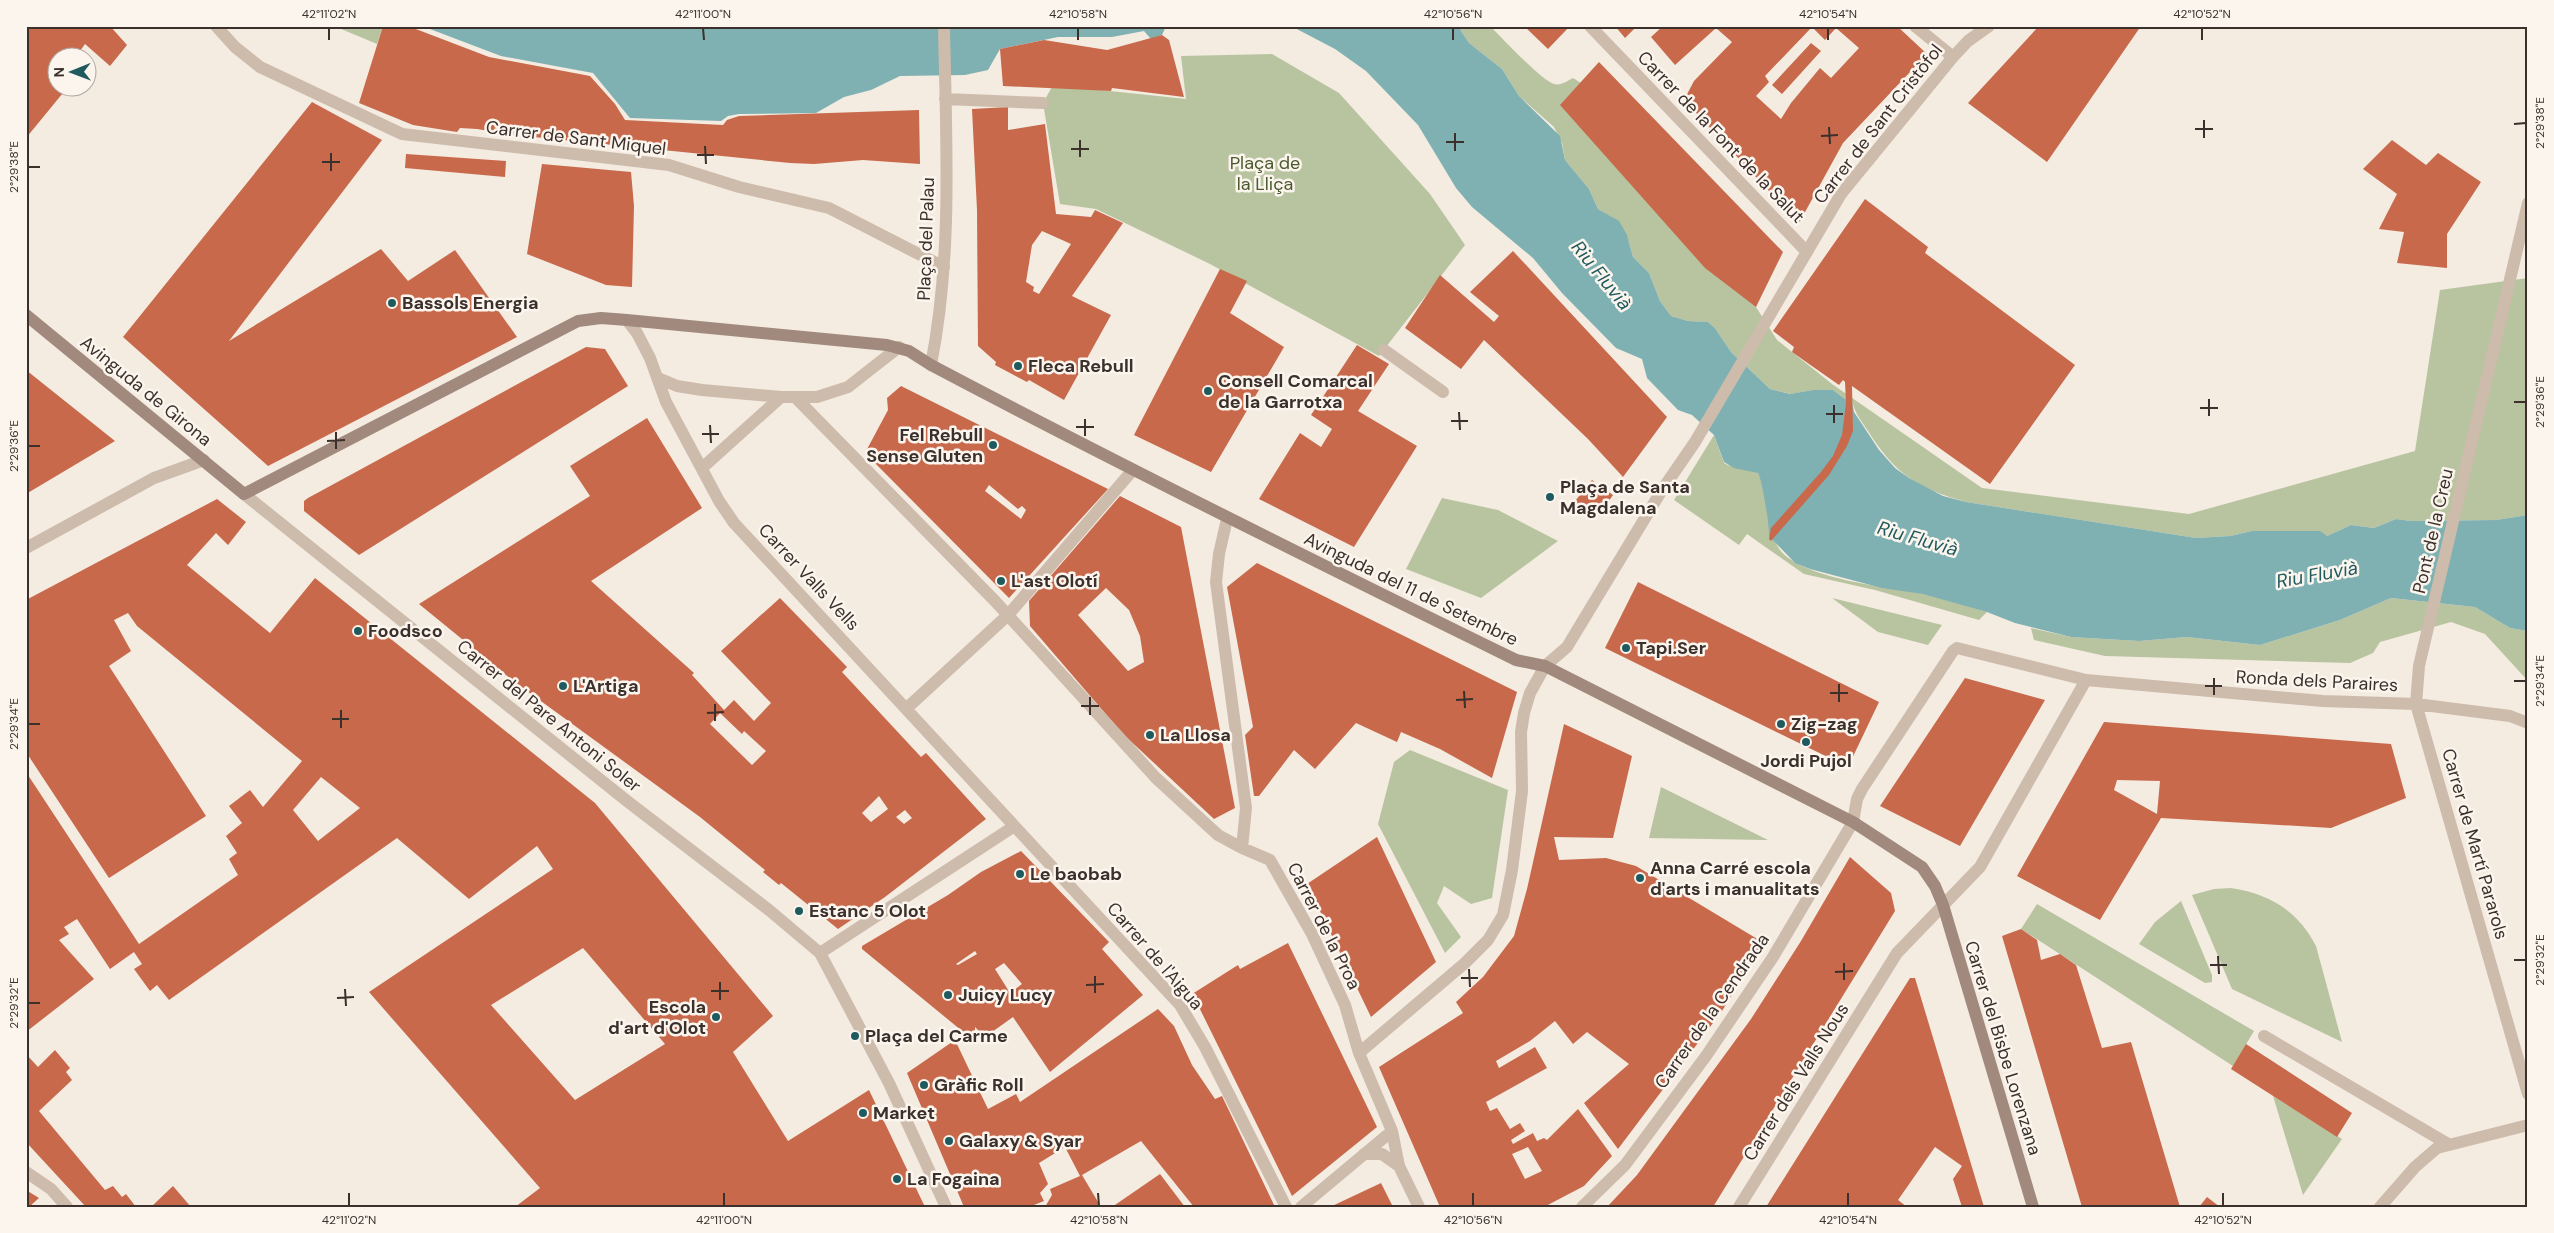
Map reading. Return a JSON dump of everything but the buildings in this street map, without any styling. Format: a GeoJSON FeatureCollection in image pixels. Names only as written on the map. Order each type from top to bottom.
{"type":"FeatureCollection","features":[{"type":"Feature","properties":{"kind":"main road","name":"Avinguda de Girona"},"geometry":{"type":"LineString","coordinates":[[26,315],[244,494]]}},
{"type":"Feature","properties":{"kind":"main road"},"geometry":{"type":"LineString","coordinates":[[244,494],[569,326],[590,319],[627,320],[899,347],[931,365]]}},
{"type":"Feature","properties":{"kind":"main road","name":"Avinguda del 11 de Setembre"},"geometry":{"type":"LineString","coordinates":[[931,365],[1132,471],[1228,519],[1516,660],[1545,666],[1853,822],[1922,867],[1942,902]]}},
{"type":"Feature","properties":{"kind":"main road","name":"Carrer del Bisbe Lorenzana"},"geometry":{"type":"LineString","coordinates":[[1942,902],[2033,1207]]}},
{"type":"Feature","properties":{"kind":"street","name":"Carrer de Sant Miquel"},"geometry":{"type":"LineString","coordinates":[[216,26],[235,47],[260,67],[402,134],[669,165],[731,184],[830,208],[944,267]]}},
{"type":"Feature","properties":{"kind":"street","name":"Plaça del Palau"},"geometry":{"type":"LineString","coordinates":[[931,365],[941,318],[948,212],[944,26]]}},
{"type":"Feature","properties":{"kind":"street","name":"Carrer de la Font de la Salut"},"geometry":{"type":"LineString","coordinates":[[1590,26],[1806,251]]}},
{"type":"Feature","properties":{"kind":"street"},"geometry":{"type":"LineString","coordinates":[[1915,26],[1953,57]]}},
{"type":"Feature","properties":{"kind":"street","name":"Carrer de Sant Cristòfol"},"geometry":{"type":"LineString","coordinates":[[1545,666],[1567,647],[1662,490],[1695,442],[1841,194],[1953,57],[1968,41],[1989,26]]}},
{"type":"Feature","properties":{"kind":"street"},"geometry":{"type":"LineString","coordinates":[[945,99],[1044,103]]}},
{"type":"Feature","properties":{"kind":"street","name":"Pont de la Creu"},"geometry":{"type":"LineString","coordinates":[[2427,631],[2528,203]]}},
{"type":"Feature","properties":{"kind":"street","name":"Carrer Valls Vells"},"geometry":{"type":"LineString","coordinates":[[627,320],[643,344],[666,402],[719,501],[734,523],[907,708],[1013,826]]}},
{"type":"Feature","properties":{"kind":"street"},"geometry":{"type":"LineString","coordinates":[[658,378],[677,386],[782,397],[831,394],[848,387],[899,347]]}},
{"type":"Feature","properties":{"kind":"street"},"geometry":{"type":"LineString","coordinates":[[1384,350],[1443,392]]}},
{"type":"Feature","properties":{"kind":"street"},"geometry":{"type":"LineString","coordinates":[[702,468],[782,397]]}},
{"type":"Feature","properties":{"kind":"street","name":"Carrer de la Proa"},"geometry":{"type":"LineString","coordinates":[[795,397],[1008,615],[1156,778],[1205,824],[1242,848],[1270,860],[1280,874],[1312,934],[1344,1005],[1359,1053],[1392,1132],[1399,1166],[1419,1207]]}},
{"type":"Feature","properties":{"kind":"street"},"geometry":{"type":"LineString","coordinates":[[26,548],[154,478],[204,460]]}},
{"type":"Feature","properties":{"kind":"street"},"geometry":{"type":"LineString","coordinates":[[907,708],[1008,615],[1132,471]]}},
{"type":"Feature","properties":{"kind":"street","name":"Carrer del Pare Antoni Soler"},"geometry":{"type":"LineString","coordinates":[[244,494],[815,949]]}},
{"type":"Feature","properties":{"kind":"street"},"geometry":{"type":"LineString","coordinates":[[1228,519],[1219,554],[1216,582],[1246,808],[1242,848]]}},
{"type":"Feature","properties":{"kind":"street","name":"Carrer de Martí Pararols"},"geometry":{"type":"LineString","coordinates":[[2427,631],[2417,678],[2416,704],[2528,1094]]}},
{"type":"Feature","properties":{"kind":"street","name":"Ronda dels Paraires"},"geometry":{"type":"LineString","coordinates":[[1958,648],[2086,680],[2323,701],[2416,704],[2510,716],[2528,723]]}},
{"type":"Feature","properties":{"kind":"street","name":"Carrer de la Cendrada"},"geometry":{"type":"LineString","coordinates":[[1582,1207],[1624,1164],[1706,1056],[1773,957],[1853,822],[1857,799],[1862,789],[1953,651],[1958,648]]}},
{"type":"Feature","properties":{"kind":"street"},"geometry":{"type":"LineString","coordinates":[[1359,1053],[1488,940],[1503,915],[1512,870],[1522,791],[1520,732],[1530,693],[1545,666]]}},
{"type":"Feature","properties":{"kind":"street","name":"Carrer dels Valls Nous"},"geometry":{"type":"LineString","coordinates":[[1738,1207],[1897,953],[1942,902],[1967,882],[1992,848],[2086,680]]}},
{"type":"Feature","properties":{"kind":"street"},"geometry":{"type":"LineString","coordinates":[[946,1207],[889,1083],[815,949],[895,906],[1013,826]]}},
{"type":"Feature","properties":{"kind":"street","name":"Carrer de l'Aigua"},"geometry":{"type":"LineString","coordinates":[[1013,826],[1180,1005],[1205,1048],[1286,1207]]}},
{"type":"Feature","properties":{"kind":"street"},"geometry":{"type":"LineString","coordinates":[[2264,1036],[2448,1144]]}},
{"type":"Feature","properties":{"kind":"street"},"geometry":{"type":"LineString","coordinates":[[2380,1207],[2426,1156],[2448,1144],[2528,1125]]}},
{"type":"Feature","properties":{"kind":"street"},"geometry":{"type":"LineString","coordinates":[[1301,1207],[1392,1132]]}},
{"type":"Feature","properties":{"kind":"street"},"geometry":{"type":"LineString","coordinates":[[1364,1154],[1382,1154],[1399,1166]]}},
{"type":"Feature","properties":{"kind":"street"},"geometry":{"type":"LineString","coordinates":[[26,1172],[51,1190],[67,1207]]}},
{"type":"Feature","properties":{"kind":"green space"},"geometry":{"type":"Polygon","coordinates":[[[334,26],[383,26],[377,44],[334,26]]]}},
{"type":"Feature","properties":{"kind":"green space"},"geometry":{"type":"Polygon","coordinates":[[[1458,26],[1490,26],[1531,67],[1548,81],[1559,84],[1573,78],[1581,83],[1756,307],[1777,340],[1832,384],[1982,488],[2189,514],[2415,451],[2440,290],[2528,278],[2528,515],[2496,520],[2411,521],[2396,519],[2374,528],[2351,525],[2327,536],[2252,531],[2230,536],[2196,538],[1966,502],[1934,491],[1921,485],[1898,469],[1878,446],[1861,420],[1852,401],[1845,399],[1833,390],[1813,390],[1791,394],[1770,389],[1731,352],[1715,328],[1708,322],[1688,321],[1671,316],[1660,301],[1649,273],[1633,257],[1629,242],[1613,218],[1598,209],[1589,189],[1565,160],[1562,143],[1554,127],[1519,96],[1502,69],[1469,43],[1458,26]]]}},
{"type":"Feature","properties":{"kind":"green space","name":"Plaça de la Lliça"},"geometry":{"type":"Polygon","coordinates":[[[1272,54],[1339,93],[1430,194],[1465,245],[1379,356],[1210,264],[1096,209],[1060,204],[1043,103],[1053,85],[1186,99],[1181,56],[1272,54]]]}},
{"type":"Feature","properties":{"kind":"green space"},"geometry":{"type":"Polygon","coordinates":[[[1714,435],[1724,463],[1733,467],[1749,469],[1761,476],[1770,528],[1778,547],[1788,558],[1804,567],[1845,580],[1924,594],[1987,612],[1979,620],[1875,590],[1804,574],[1747,534],[1739,545],[1674,500],[1714,435]]]}},
{"type":"Feature","properties":{"kind":"green space"},"geometry":{"type":"Polygon","coordinates":[[[1442,498],[1498,510],[1558,541],[1481,598],[1406,569],[1442,498]]]}},
{"type":"Feature","properties":{"kind":"green space"},"geometry":{"type":"Polygon","coordinates":[[[1832,598],[1942,625],[1928,645],[1878,632],[1832,598]]]}},
{"type":"Feature","properties":{"kind":"green space"},"geometry":{"type":"Polygon","coordinates":[[[2391,598],[2475,607],[2510,628],[2528,631],[2528,681],[2485,634],[2451,622],[2380,642],[2373,653],[2350,663],[2105,656],[2034,640],[2031,628],[2071,637],[2139,641],[2187,637],[2260,645],[2340,620],[2391,598]]]}},
{"type":"Feature","properties":{"kind":"green space"},"geometry":{"type":"Polygon","coordinates":[[[1410,750],[1508,790],[1492,898],[1471,904],[1444,886],[1437,903],[1461,937],[1445,953],[1378,824],[1394,762],[1410,750]]]}},
{"type":"Feature","properties":{"kind":"green space"},"geometry":{"type":"Polygon","coordinates":[[[1661,787],[1768,840],[1649,838],[1661,787]]]}},
{"type":"Feature","properties":{"kind":"green space"},"geometry":{"type":"Polygon","coordinates":[[[2231,888],[2258,895],[2281,906],[2301,923],[2309,934],[2316,946],[2342,1042],[2232,989],[2192,895],[2214,889],[2231,888]]]}},
{"type":"Feature","properties":{"kind":"green space"},"geometry":{"type":"Polygon","coordinates":[[[2181,901],[2212,975],[2212,982],[2205,983],[2139,944],[2155,922],[2181,901]]]}},
{"type":"Feature","properties":{"kind":"green space"},"geometry":{"type":"Polygon","coordinates":[[[2037,904],[2254,1031],[2233,1066],[2021,929],[2037,904]]]}},
{"type":"Feature","properties":{"kind":"green space"},"geometry":{"type":"Polygon","coordinates":[[[2273,1096],[2342,1139],[2303,1195],[2273,1096]]]}},
{"type":"Feature","properties":{"kind":"water"},"geometry":{"type":"Polygon","coordinates":[[[422,26],[1166,26],[1162,35],[1151,39],[1144,31],[1112,37],[1058,37],[1000,49],[988,70],[965,75],[900,76],[871,90],[844,97],[816,113],[739,114],[728,116],[721,121],[630,118],[593,73],[501,56],[422,26]]]}},
{"type":"Feature","properties":{"kind":"water","name":"Riu Fluvià"},"geometry":{"type":"Polygon","coordinates":[[[1291,26],[1458,26],[1469,43],[1502,69],[1519,96],[1560,136],[1565,160],[1589,189],[1598,209],[1619,221],[1627,235],[1633,257],[1649,273],[1660,301],[1671,316],[1688,321],[1708,322],[1715,328],[1731,352],[1770,389],[1790,394],[1813,390],[1833,390],[1845,399],[1852,401],[1854,412],[1879,450],[1895,468],[1909,478],[1943,496],[1966,502],[2196,538],[2230,536],[2252,531],[2320,531],[2327,536],[2351,525],[2374,528],[2396,519],[2411,521],[2496,520],[2528,515],[2528,631],[2510,628],[2475,607],[2391,598],[2340,620],[2260,645],[2187,637],[2139,641],[2071,637],[2015,623],[1987,612],[1923,594],[1882,588],[1810,569],[1795,563],[1769,536],[1762,484],[1758,473],[1734,468],[1724,462],[1714,435],[1692,415],[1678,410],[1647,378],[1642,359],[1616,348],[1562,293],[1533,258],[1472,207],[1456,188],[1418,125],[1366,71],[1335,49],[1291,26]]]}},
{"type":"Feature","properties":{"kind":"place","name":"Bassols Energia"},"geometry":{"type":"Point","coordinates":[392,303]}},
{"type":"Feature","properties":{"kind":"place","name":"Fleca Rebull"},"geometry":{"type":"Point","coordinates":[1018,366]}},
{"type":"Feature","properties":{"kind":"place","name":"Consell Comarcal de la Garrotxa"},"geometry":{"type":"Point","coordinates":[1208,391]}},
{"type":"Feature","properties":{"kind":"place","name":"Fel Rebull Sense Gluten"},"geometry":{"type":"Point","coordinates":[993,445]}},
{"type":"Feature","properties":{"kind":"place","name":"Plaça de Santa Magdalena"},"geometry":{"type":"Point","coordinates":[1550,497]}},
{"type":"Feature","properties":{"kind":"place","name":"L'ast Olotí"},"geometry":{"type":"Point","coordinates":[1001,581]}},
{"type":"Feature","properties":{"kind":"place","name":"Foodsco"},"geometry":{"type":"Point","coordinates":[358,631]}},
{"type":"Feature","properties":{"kind":"place","name":"Tapi.Ser"},"geometry":{"type":"Point","coordinates":[1626,648]}},
{"type":"Feature","properties":{"kind":"place","name":"L'Artiga"},"geometry":{"type":"Point","coordinates":[563,686]}},
{"type":"Feature","properties":{"kind":"place","name":"Zig-zag"},"geometry":{"type":"Point","coordinates":[1781,724]}},
{"type":"Feature","properties":{"kind":"place","name":"La Llosa"},"geometry":{"type":"Point","coordinates":[1150,735]}},
{"type":"Feature","properties":{"kind":"place","name":"Jordi Pujol"},"geometry":{"type":"Point","coordinates":[1806,742]}},
{"type":"Feature","properties":{"kind":"place","name":"Le baobab"},"geometry":{"type":"Point","coordinates":[1020,874]}},
{"type":"Feature","properties":{"kind":"place","name":"Anna Carré escola d'arts i manualitats"},"geometry":{"type":"Point","coordinates":[1640,878]}},
{"type":"Feature","properties":{"kind":"place","name":"Estanc 5 Olot"},"geometry":{"type":"Point","coordinates":[799,911]}},
{"type":"Feature","properties":{"kind":"place","name":"Juicy Lucy"},"geometry":{"type":"Point","coordinates":[948,995]}},
{"type":"Feature","properties":{"kind":"place","name":"Escola d'art d'Olot"},"geometry":{"type":"Point","coordinates":[716,1017]}},
{"type":"Feature","properties":{"kind":"place","name":"Plaça del Carme"},"geometry":{"type":"Point","coordinates":[855,1036]}},
{"type":"Feature","properties":{"kind":"place","name":"Gràfic Roll"},"geometry":{"type":"Point","coordinates":[924,1085]}},
{"type":"Feature","properties":{"kind":"place","name":"Market"},"geometry":{"type":"Point","coordinates":[863,1113]}},
{"type":"Feature","properties":{"kind":"place","name":"Galaxy & Syar"},"geometry":{"type":"Point","coordinates":[949,1141]}},
{"type":"Feature","properties":{"kind":"place","name":"La Fogaina"},"geometry":{"type":"Point","coordinates":[897,1179]}}]}
